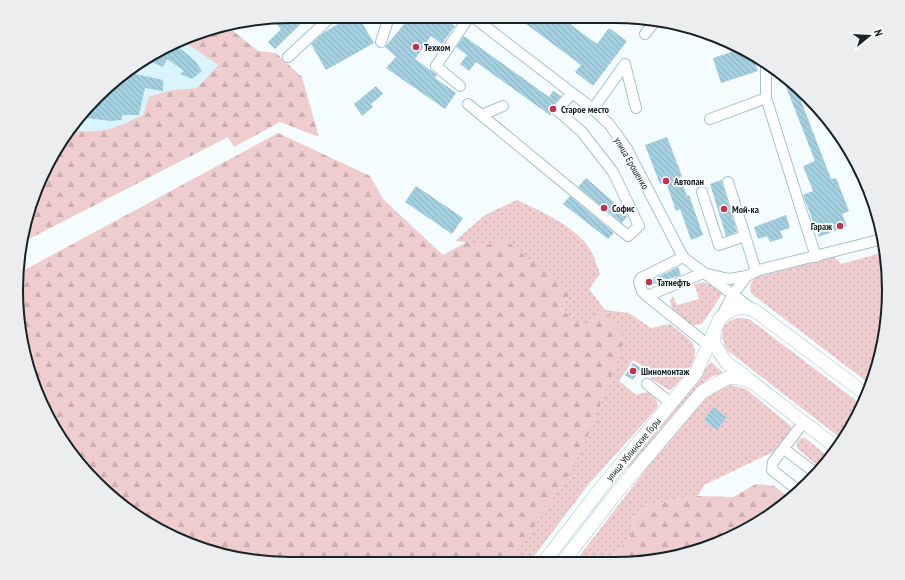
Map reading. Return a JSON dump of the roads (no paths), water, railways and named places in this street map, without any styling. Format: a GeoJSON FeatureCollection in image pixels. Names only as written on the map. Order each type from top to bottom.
{"type":"FeatureCollection","features":[{"type":"Feature","properties":{"kind":"main road"},"geometry":{"type":"LineString","coordinates":[[754,310],[741,307],[730,311],[720,318],[714,331],[714,344],[719,354],[726,362],[833,445]]}},
{"type":"Feature","properties":{"kind":"main road","name":"улица Ерошенко"},"geometry":{"type":"LineString","coordinates":[[754,310],[862,391]]}},
{"type":"Feature","properties":{"kind":"main road","name":"улица Ублинские Горы"},"geometry":{"type":"LineString","coordinates":[[548,557],[605,483],[696,373],[714,331]]}},
{"type":"Feature","properties":{"kind":"main road","name":"улица Ублинские Горы"},"geometry":{"type":"LineString","coordinates":[[567,557],[638,467],[702,392],[727,378],[739,378],[752,382]]}},
{"type":"Feature","properties":{"kind":"street"},"geometry":{"type":"LineString","coordinates":[[288,57],[324,23]]}},
{"type":"Feature","properties":{"kind":"street"},"geometry":{"type":"LineString","coordinates":[[381,42],[386,23]]}},
{"type":"Feature","properties":{"kind":"street"},"geometry":{"type":"LineString","coordinates":[[460,86],[436,66],[465,23]]}},
{"type":"Feature","properties":{"kind":"street","name":"улица Ерошенко"},"geometry":{"type":"LineString","coordinates":[[481,23],[593,109],[608,124],[627,149],[684,257],[703,273],[754,310]]}},
{"type":"Feature","properties":{"kind":"street"},"geometry":{"type":"LineString","coordinates":[[645,34],[652,25]]}},
{"type":"Feature","properties":{"kind":"street"},"geometry":{"type":"LineString","coordinates":[[593,109],[625,64],[636,108]]}},
{"type":"Feature","properties":{"kind":"street"},"geometry":{"type":"LineString","coordinates":[[766,70],[766,98],[816,257]]}},
{"type":"Feature","properties":{"kind":"street"},"geometry":{"type":"LineString","coordinates":[[468,104],[628,236],[639,226],[613,172],[582,132],[558,110],[572,93]]}},
{"type":"Feature","properties":{"kind":"street"},"geometry":{"type":"LineString","coordinates":[[710,119],[766,98]]}},
{"type":"Feature","properties":{"kind":"street"},"geometry":{"type":"LineString","coordinates":[[482,115],[503,106]]}},
{"type":"Feature","properties":{"kind":"street"},"geometry":{"type":"LineString","coordinates":[[728,182],[756,271]]}},
{"type":"Feature","properties":{"kind":"street"},"geometry":{"type":"LineString","coordinates":[[702,192],[719,244],[745,236]]}},
{"type":"Feature","properties":{"kind":"street"},"geometry":{"type":"LineString","coordinates":[[647,296],[703,273],[729,279],[747,276],[756,271],[877,240]]}},
{"type":"Feature","properties":{"kind":"street"},"geometry":{"type":"LineString","coordinates":[[684,257],[641,278],[639,282],[642,291],[647,296],[708,345]]}},
{"type":"Feature","properties":{"kind":"street"},"geometry":{"type":"LineString","coordinates":[[720,318],[732,294],[747,276]]}},
{"type":"Feature","properties":{"kind":"street","name":"улица Ерошенко"},"geometry":{"type":"LineString","coordinates":[[747,276],[744,292],[754,310]]}},
{"type":"Feature","properties":{"kind":"street"},"geometry":{"type":"LineString","coordinates":[[647,384],[671,403]]}},
{"type":"Feature","properties":{"kind":"street"},"geometry":{"type":"LineString","coordinates":[[795,488],[772,470],[773,462],[804,422]]}},
{"type":"Feature","properties":{"kind":"street"},"geometry":{"type":"LineString","coordinates":[[784,449],[812,470]]}},
{"type":"Feature","properties":{"kind":"place","name":"Техком"},"geometry":{"type":"Point","coordinates":[416,47]}},
{"type":"Feature","properties":{"kind":"place","name":"Старое место"},"geometry":{"type":"Point","coordinates":[553,109]}},
{"type":"Feature","properties":{"kind":"place","name":"Автопан"},"geometry":{"type":"Point","coordinates":[666,181]}},
{"type":"Feature","properties":{"kind":"place","name":"Софис"},"geometry":{"type":"Point","coordinates":[604,208]}},
{"type":"Feature","properties":{"kind":"place","name":"Мой-ка"},"geometry":{"type":"Point","coordinates":[724,209]}},
{"type":"Feature","properties":{"kind":"place","name":"Гараж"},"geometry":{"type":"Point","coordinates":[840,226]}},
{"type":"Feature","properties":{"kind":"place","name":"Татнефть"},"geometry":{"type":"Point","coordinates":[649,282]}},
{"type":"Feature","properties":{"kind":"place","name":"Шиномонтаж"},"geometry":{"type":"Point","coordinates":[633,371]}}]}
